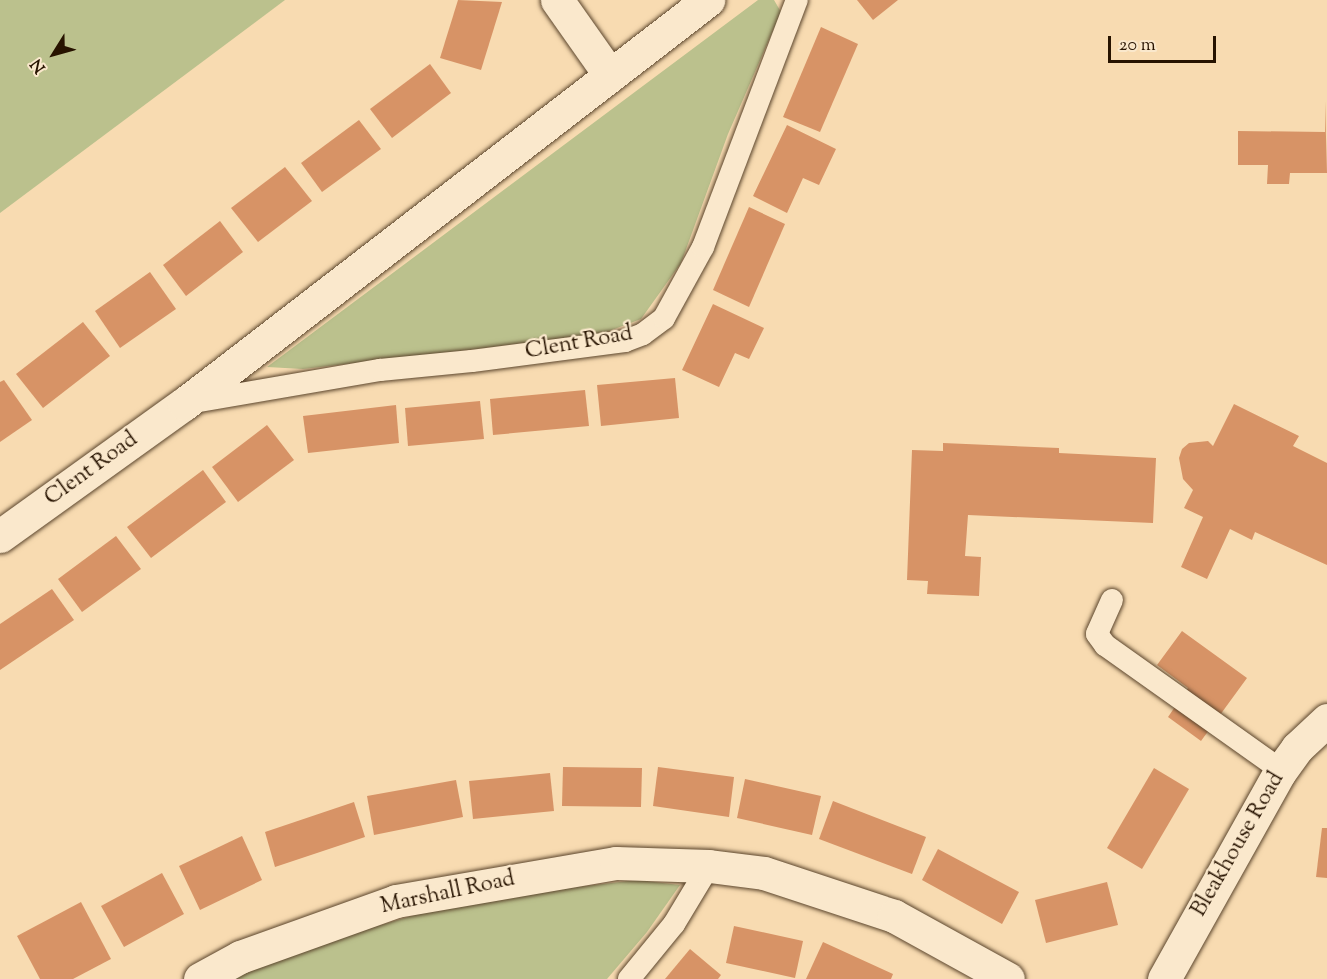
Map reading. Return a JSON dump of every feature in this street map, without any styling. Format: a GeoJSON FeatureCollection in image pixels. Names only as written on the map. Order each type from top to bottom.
{"type":"FeatureCollection","features":[{"type":"Feature","properties":{"kind":"street"},"geometry":{"type":"LineString","coordinates":[[557,0],[610,75]]}},
{"type":"Feature","properties":{"kind":"street","name":"Clent Road"},"geometry":{"type":"LineString","coordinates":[[0,537],[184,404],[708,0]]}},
{"type":"Feature","properties":{"kind":"street","name":"Bleakhouse Road"},"geometry":{"type":"LineString","coordinates":[[1164,979],[1281,770],[1297,748],[1327,720]]}},
{"type":"Feature","properties":{"kind":"street","name":"Marshall Road"},"geometry":{"type":"LineString","coordinates":[[200,979],[240,957],[396,901],[616,863],[710,866],[764,873],[894,916],[1008,979]]}},
{"type":"Feature","properties":{"kind":"lane","name":"Clent Road"},"geometry":{"type":"LineString","coordinates":[[184,404],[380,370],[472,361],[625,341],[643,334],[664,318],[703,247],[797,0]]}},
{"type":"Feature","properties":{"kind":"lane"},"geometry":{"type":"LineString","coordinates":[[1112,600],[1097,634],[1106,645],[1281,770]]}},
{"type":"Feature","properties":{"kind":"lane"},"geometry":{"type":"LineString","coordinates":[[629,979],[674,924],[710,866]]}},
{"type":"Feature","properties":{"kind":"green space"},"geometry":{"type":"Polygon","coordinates":[[[0,0],[285,0],[0,213],[0,0]]]}},
{"type":"Feature","properties":{"kind":"green space"},"geometry":{"type":"Polygon","coordinates":[[[758,0],[774,0],[781,12],[728,134],[681,263],[641,319],[604,333],[303,369],[267,367],[758,0]]]}},
{"type":"Feature","properties":{"kind":"green space"},"geometry":{"type":"Polygon","coordinates":[[[637,880],[680,885],[647,932],[607,979],[233,979],[283,954],[465,900],[637,880]]]}},
{"type":"Feature","properties":{"kind":"building"},"geometry":{"type":"Polygon","coordinates":[[[458,0],[502,2],[481,70],[440,58],[458,0]]]}},
{"type":"Feature","properties":{"kind":"building"},"geometry":{"type":"Polygon","coordinates":[[[857,0],[898,0],[873,20],[857,0]]]}},
{"type":"Feature","properties":{"kind":"building"},"geometry":{"type":"Polygon","coordinates":[[[821,27],[858,44],[820,132],[783,117],[821,27]]]}},
{"type":"Feature","properties":{"kind":"building"},"geometry":{"type":"Polygon","coordinates":[[[430,64],[451,93],[392,138],[370,109],[430,64]]]}},
{"type":"Feature","properties":{"kind":"building"},"geometry":{"type":"Polygon","coordinates":[[[1325,101],[1327,173],[1290,173],[1289,184],[1267,184],[1268,165],[1238,165],[1238,131],[1325,132],[1325,101]]]}},
{"type":"Feature","properties":{"kind":"building"},"geometry":{"type":"Polygon","coordinates":[[[359,120],[381,149],[322,192],[301,163],[359,120]]]}},
{"type":"Feature","properties":{"kind":"building"},"geometry":{"type":"Polygon","coordinates":[[[787,125],[836,149],[819,185],[803,178],[787,213],[753,196],[787,125]]]}},
{"type":"Feature","properties":{"kind":"building"},"geometry":{"type":"Polygon","coordinates":[[[285,167],[312,201],[258,242],[231,208],[285,167]]]}},
{"type":"Feature","properties":{"kind":"building"},"geometry":{"type":"Polygon","coordinates":[[[749,207],[785,224],[749,307],[713,290],[749,207]]]}},
{"type":"Feature","properties":{"kind":"building"},"geometry":{"type":"Polygon","coordinates":[[[220,221],[243,252],[186,296],[163,265],[220,221]]]}},
{"type":"Feature","properties":{"kind":"building"},"geometry":{"type":"Polygon","coordinates":[[[150,272],[176,309],[120,348],[95,311],[150,272]]]}},
{"type":"Feature","properties":{"kind":"building"},"geometry":{"type":"Polygon","coordinates":[[[713,304],[764,328],[749,359],[735,353],[719,387],[682,370],[713,304]]]}},
{"type":"Feature","properties":{"kind":"building"},"geometry":{"type":"Polygon","coordinates":[[[83,322],[110,356],[43,408],[16,374],[83,322]]]}},
{"type":"Feature","properties":{"kind":"building"},"geometry":{"type":"Polygon","coordinates":[[[675,378],[679,418],[601,426],[597,385],[675,378]]]}},
{"type":"Feature","properties":{"kind":"building"},"geometry":{"type":"Polygon","coordinates":[[[4,380],[32,420],[0,442],[0,382],[4,380]]]}},
{"type":"Feature","properties":{"kind":"building"},"geometry":{"type":"Polygon","coordinates":[[[585,390],[589,426],[493,435],[490,399],[585,390]]]}},
{"type":"Feature","properties":{"kind":"building"},"geometry":{"type":"Polygon","coordinates":[[[480,401],[484,439],[408,446],[405,408],[480,401]]]}},
{"type":"Feature","properties":{"kind":"building"},"geometry":{"type":"Polygon","coordinates":[[[1234,404],[1299,436],[1293,446],[1327,463],[1327,565],[1255,532],[1252,540],[1230,529],[1207,579],[1181,567],[1203,517],[1184,508],[1193,490],[1183,479],[1179,458],[1182,449],[1189,443],[1208,441],[1213,446],[1234,404]]]}},
{"type":"Feature","properties":{"kind":"building"},"geometry":{"type":"Polygon","coordinates":[[[396,405],[399,443],[308,453],[303,416],[396,405]]]}},
{"type":"Feature","properties":{"kind":"building"},"geometry":{"type":"Polygon","coordinates":[[[267,425],[294,460],[238,502],[212,467],[267,425]]]}},
{"type":"Feature","properties":{"kind":"building"},"geometry":{"type":"Polygon","coordinates":[[[943,443],[1059,448],[1059,453],[1156,458],[1153,523],[968,515],[965,556],[981,557],[979,596],[927,594],[928,581],[907,580],[912,450],[943,451],[943,443]]]}},
{"type":"Feature","properties":{"kind":"building"},"geometry":{"type":"Polygon","coordinates":[[[203,470],[226,502],[151,558],[127,527],[203,470]]]}},
{"type":"Feature","properties":{"kind":"building"},"geometry":{"type":"Polygon","coordinates":[[[116,536],[141,569],[82,612],[58,579],[116,536]]]}},
{"type":"Feature","properties":{"kind":"building"},"geometry":{"type":"Polygon","coordinates":[[[52,589],[74,620],[0,670],[0,624],[52,589]]]}},
{"type":"Feature","properties":{"kind":"building"},"geometry":{"type":"Polygon","coordinates":[[[1182,631],[1247,678],[1201,741],[1168,717],[1188,688],[1157,665],[1182,631]]]}},
{"type":"Feature","properties":{"kind":"building"},"geometry":{"type":"Polygon","coordinates":[[[563,767],[642,768],[641,807],[562,806],[563,767]]]}},
{"type":"Feature","properties":{"kind":"building"},"geometry":{"type":"Polygon","coordinates":[[[658,767],[734,777],[729,817],[653,806],[658,767]]]}},
{"type":"Feature","properties":{"kind":"building"},"geometry":{"type":"Polygon","coordinates":[[[1154,768],[1189,789],[1142,869],[1107,848],[1154,768]]]}},
{"type":"Feature","properties":{"kind":"building"},"geometry":{"type":"Polygon","coordinates":[[[550,773],[554,811],[473,819],[469,781],[550,773]]]}},
{"type":"Feature","properties":{"kind":"building"},"geometry":{"type":"Polygon","coordinates":[[[745,779],[821,796],[812,835],[737,818],[745,779]]]}},
{"type":"Feature","properties":{"kind":"building"},"geometry":{"type":"Polygon","coordinates":[[[456,780],[463,817],[374,835],[367,796],[456,780]]]}},
{"type":"Feature","properties":{"kind":"building"},"geometry":{"type":"Polygon","coordinates":[[[833,801],[926,837],[912,874],[819,839],[833,801]]]}},
{"type":"Feature","properties":{"kind":"building"},"geometry":{"type":"Polygon","coordinates":[[[354,802],[365,837],[275,867],[265,832],[354,802]]]}},
{"type":"Feature","properties":{"kind":"building"},"geometry":{"type":"Polygon","coordinates":[[[1322,828],[1327,828],[1327,878],[1316,877],[1322,828]]]}},
{"type":"Feature","properties":{"kind":"building"},"geometry":{"type":"Polygon","coordinates":[[[242,836],[262,880],[200,910],[179,866],[242,836]]]}},
{"type":"Feature","properties":{"kind":"building"},"geometry":{"type":"Polygon","coordinates":[[[938,849],[1019,892],[1002,924],[922,880],[938,849]]]}},
{"type":"Feature","properties":{"kind":"building"},"geometry":{"type":"Polygon","coordinates":[[[162,873],[184,914],[124,947],[101,906],[162,873]]]}},
{"type":"Feature","properties":{"kind":"building"},"geometry":{"type":"Polygon","coordinates":[[[1107,882],[1118,925],[1046,943],[1035,900],[1107,882]]]}},
{"type":"Feature","properties":{"kind":"building"},"geometry":{"type":"Polygon","coordinates":[[[81,902],[111,959],[73,979],[40,979],[17,936],[81,902]]]}},
{"type":"Feature","properties":{"kind":"building"},"geometry":{"type":"Polygon","coordinates":[[[734,926],[803,941],[795,978],[726,963],[734,926]]]}},
{"type":"Feature","properties":{"kind":"building"},"geometry":{"type":"Polygon","coordinates":[[[823,942],[893,974],[891,979],[806,979],[823,942]]]}},
{"type":"Feature","properties":{"kind":"building"},"geometry":{"type":"Polygon","coordinates":[[[690,949],[721,975],[718,979],[665,979],[690,949]]]}}]}
